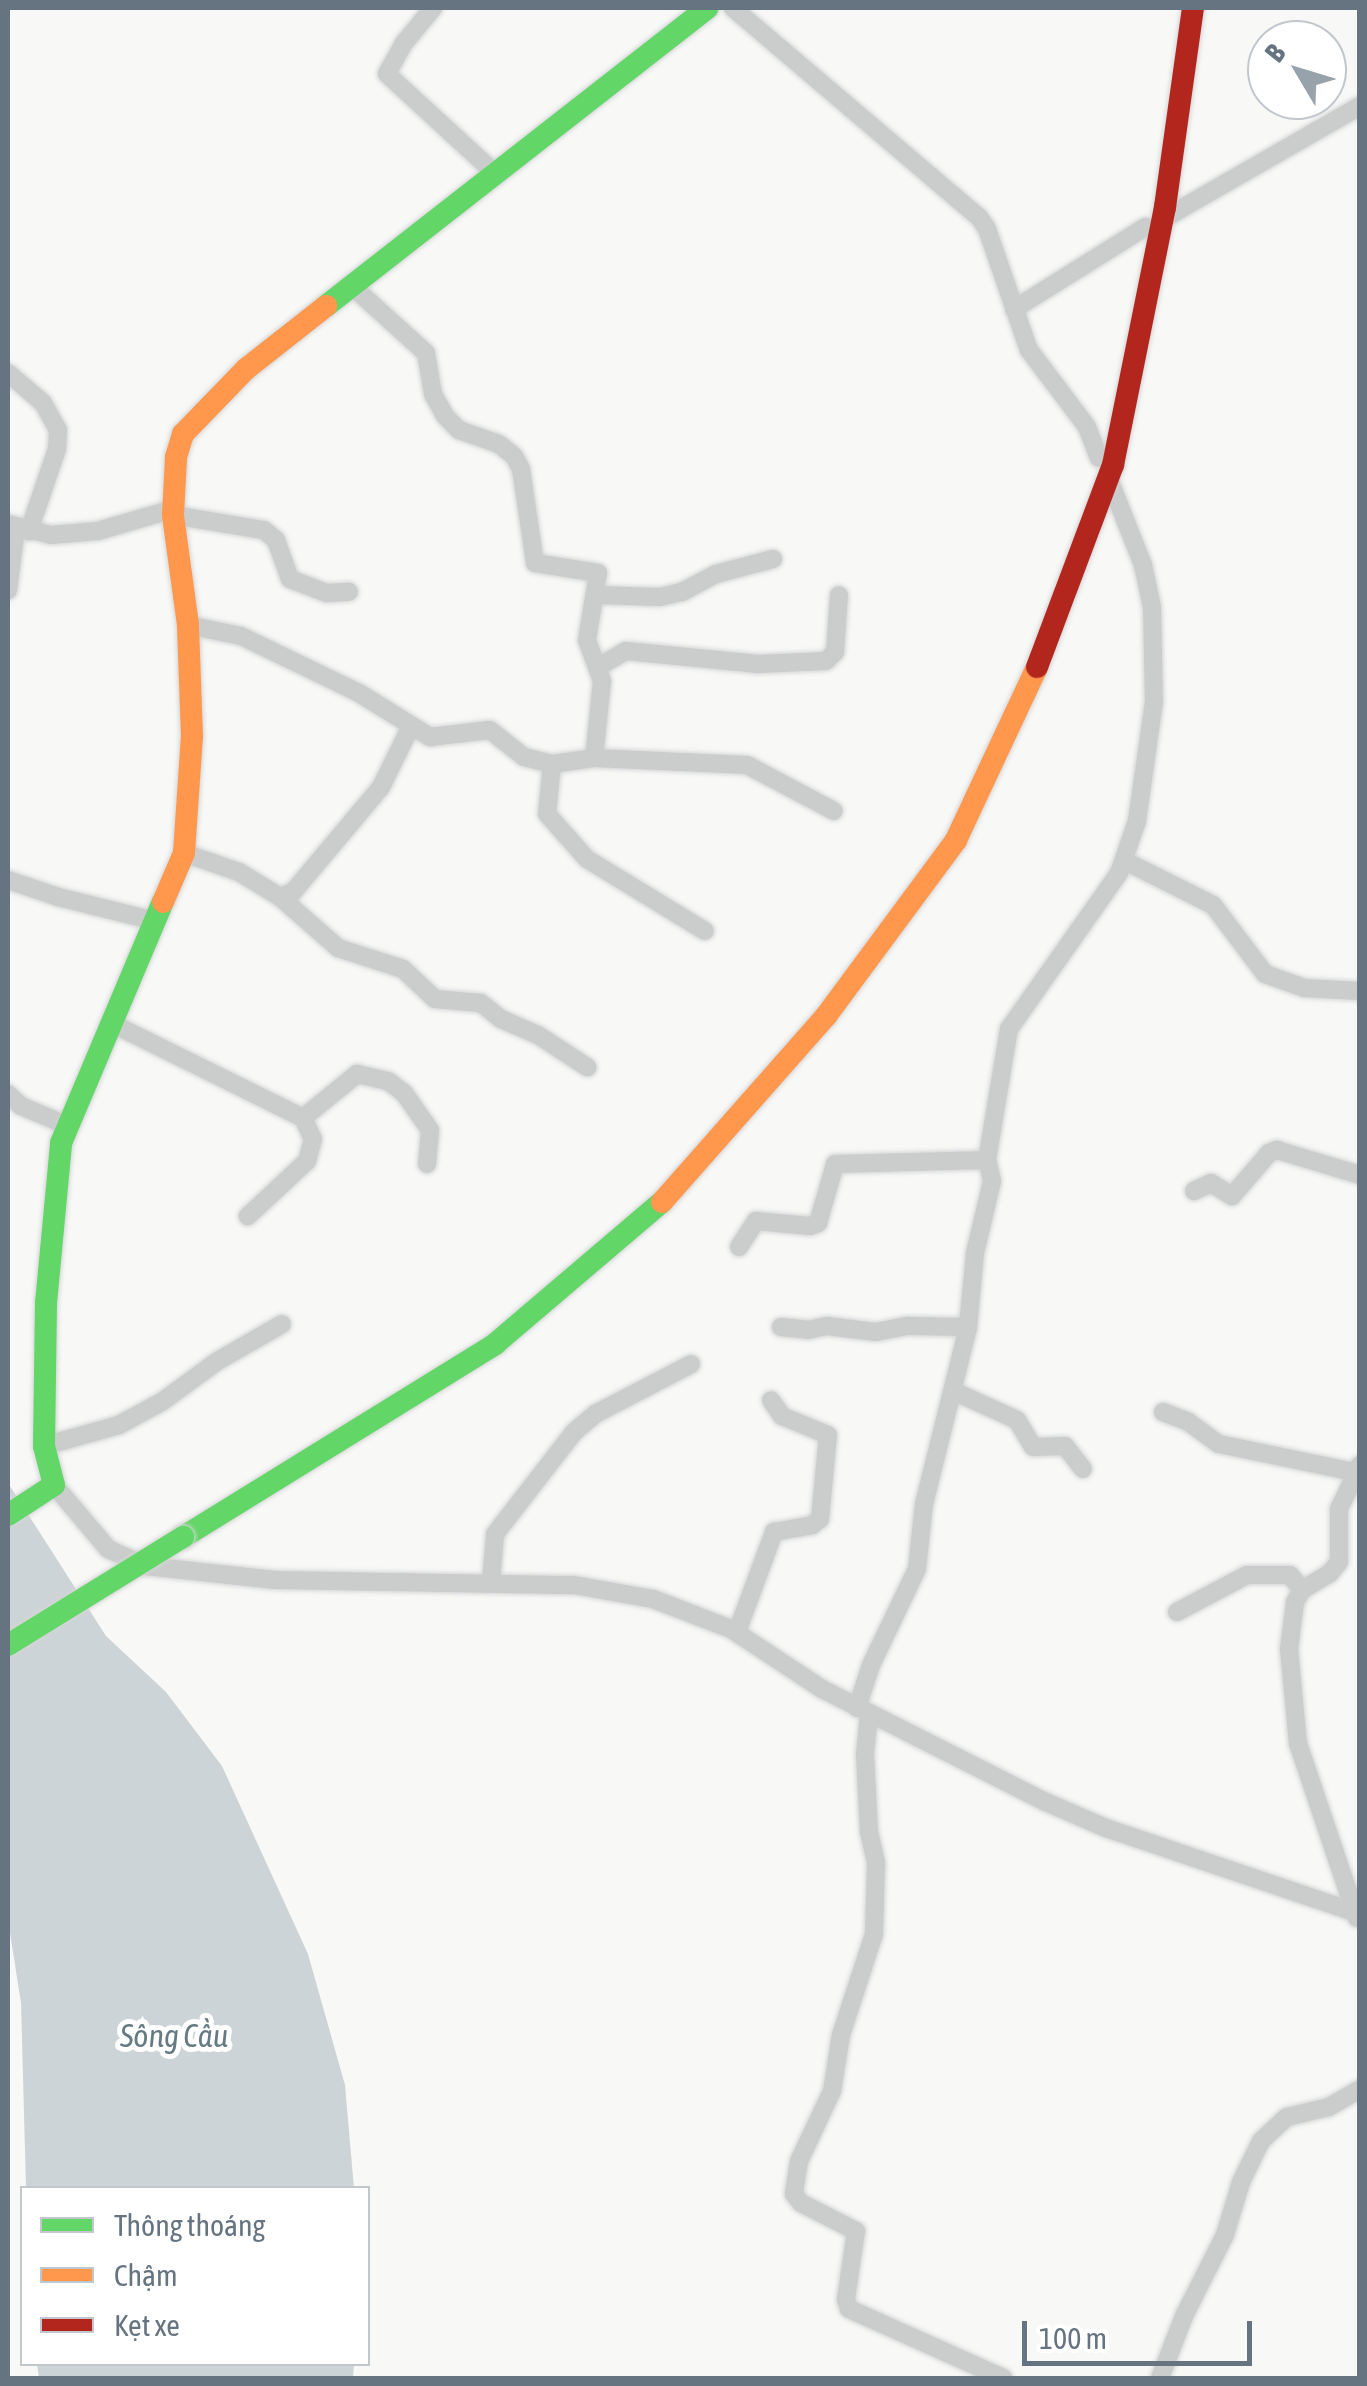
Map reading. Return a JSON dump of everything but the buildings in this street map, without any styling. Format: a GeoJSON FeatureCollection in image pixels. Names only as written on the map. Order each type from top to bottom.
{"type":"FeatureCollection","features":[{"type":"Feature","properties":{"kind":"main road"},"geometry":{"type":"LineString","coordinates":[[8,1515],[48,1489],[44,1446],[47,1284],[56,1171],[66,1124],[184,853],[192,736],[188,625],[173,512],[176,456],[192,420],[246,369],[707,8]]}},
{"type":"Feature","properties":{"kind":"main road"},"geometry":{"type":"LineString","coordinates":[[1154,223],[1177,8]]}},
{"type":"Feature","properties":{"kind":"main road"},"geometry":{"type":"LineString","coordinates":[[8,1628],[495,1344],[678,1189],[826,1016],[956,840],[1047,624],[1104,468],[1193,8]]}},
{"type":"Feature","properties":{"kind":"main road"},"geometry":{"type":"LineString","coordinates":[[8,1645],[178,1532]]}},
{"type":"Feature","properties":{"kind":"street"},"geometry":{"type":"LineString","coordinates":[[433,8],[404,43],[387,74],[497,176]]}},
{"type":"Feature","properties":{"kind":"street"},"geometry":{"type":"LineString","coordinates":[[733,8],[967,204],[987,229],[1036,363],[1087,427],[1104,468],[1143,565],[1155,646],[1147,762],[1125,861],[1009,1029],[988,1160],[992,1181],[975,1253],[968,1327],[924,1504],[917,1569],[871,1665],[863,1711],[869,1832],[876,1864],[874,1934],[841,2034],[832,2091],[799,2161],[794,2194],[801,2204],[856,2232],[849,2308],[1002,2378]]}},
{"type":"Feature","properties":{"kind":"street"},"geometry":{"type":"LineString","coordinates":[[1014,309],[1154,223],[1360,106]]}},
{"type":"Feature","properties":{"kind":"street"},"geometry":{"type":"LineString","coordinates":[[352,286],[426,353],[433,394],[445,416],[460,430],[498,444],[514,456],[521,469],[535,564],[596,570],[597,594],[587,640],[602,681],[594,758]]}},
{"type":"Feature","properties":{"kind":"street"},"geometry":{"type":"LineString","coordinates":[[8,373],[43,403],[58,430],[58,448],[18,528],[8,590]]}},
{"type":"Feature","properties":{"kind":"street"},"geometry":{"type":"LineString","coordinates":[[18,528],[50,535],[98,531],[173,512],[264,530],[276,540],[290,579],[327,593],[349,592]]}},
{"type":"Feature","properties":{"kind":"street"},"geometry":{"type":"LineString","coordinates":[[597,594],[660,597],[682,592],[716,574],[773,558]]}},
{"type":"Feature","properties":{"kind":"street"},"geometry":{"type":"LineString","coordinates":[[598,667],[626,651],[758,664],[826,661],[835,652],[838,595]]}},
{"type":"Feature","properties":{"kind":"street"},"geometry":{"type":"LineString","coordinates":[[188,625],[241,636],[359,693],[410,728],[443,738],[490,730],[524,757],[552,764],[594,758],[748,765],[834,811]]}},
{"type":"Feature","properties":{"kind":"street"},"geometry":{"type":"LineString","coordinates":[[280,898],[293,892],[380,787],[410,728]]}},
{"type":"Feature","properties":{"kind":"street"},"geometry":{"type":"LineString","coordinates":[[552,764],[547,814],[586,858],[704,931]]}},
{"type":"Feature","properties":{"kind":"street"},"geometry":{"type":"LineString","coordinates":[[184,853],[239,872],[280,898],[338,948],[403,970],[435,999],[481,1003],[500,1020],[538,1035],[587,1067]]}},
{"type":"Feature","properties":{"kind":"street"},"geometry":{"type":"LineString","coordinates":[[1125,861],[1201,896],[1265,974],[1304,988],[1360,991]]}},
{"type":"Feature","properties":{"kind":"street"},"geometry":{"type":"LineString","coordinates":[[8,880],[58,898],[155,920]]}},
{"type":"Feature","properties":{"kind":"street"},"geometry":{"type":"LineString","coordinates":[[111,1022],[303,1118],[313,1138],[307,1161],[248,1216]]}},
{"type":"Feature","properties":{"kind":"street"},"geometry":{"type":"LineString","coordinates":[[303,1118],[357,1074],[388,1081],[404,1093],[430,1130],[427,1164]]}},
{"type":"Feature","properties":{"kind":"street"},"geometry":{"type":"LineString","coordinates":[[8,1094],[21,1106],[66,1124]]}},
{"type":"Feature","properties":{"kind":"street"},"geometry":{"type":"LineString","coordinates":[[1194,1191],[1212,1183],[1232,1196],[1277,1150],[1360,1175]]}},
{"type":"Feature","properties":{"kind":"street"},"geometry":{"type":"LineString","coordinates":[[740,1247],[756,1221],[818,1223],[835,1164],[988,1160]]}},
{"type":"Feature","properties":{"kind":"street"},"geometry":{"type":"LineString","coordinates":[[44,1446],[119,1424],[164,1402],[216,1362],[282,1324]]}},
{"type":"Feature","properties":{"kind":"street"},"geometry":{"type":"LineString","coordinates":[[780,1327],[808,1330],[827,1326],[876,1332],[908,1326],[968,1327]]}},
{"type":"Feature","properties":{"kind":"street"},"geometry":{"type":"LineString","coordinates":[[491,1582],[496,1534],[574,1432],[597,1413],[691,1364]]}},
{"type":"Feature","properties":{"kind":"street"},"geometry":{"type":"LineString","coordinates":[[953,1391],[1016,1420],[1033,1446],[1065,1446],[1083,1469]]}},
{"type":"Feature","properties":{"kind":"street"},"geometry":{"type":"LineString","coordinates":[[737,1632],[774,1532],[812,1526],[820,1518],[828,1435],[782,1416],[771,1400]]}},
{"type":"Feature","properties":{"kind":"street"},"geometry":{"type":"LineString","coordinates":[[1163,1412],[1188,1421],[1220,1444],[1357,1468],[1339,1509],[1338,1562],[1335,1569],[1302,1590],[1295,1602],[1290,1638],[1294,1722],[1358,1916]]}},
{"type":"Feature","properties":{"kind":"street"},"geometry":{"type":"LineString","coordinates":[[48,1489],[108,1549],[146,1566],[294,1580],[491,1582],[620,1592],[653,1599],[737,1632],[863,1711],[1106,1828],[1358,1916]]}},
{"type":"Feature","properties":{"kind":"street"},"geometry":{"type":"LineString","coordinates":[[1338,1562],[1360,1566]]}},
{"type":"Feature","properties":{"kind":"street"},"geometry":{"type":"LineString","coordinates":[[1177,1612],[1247,1575],[1290,1574],[1302,1590]]}},
{"type":"Feature","properties":{"kind":"street"},"geometry":{"type":"LineString","coordinates":[[1160,2378],[1184,2316],[1225,2235],[1241,2182],[1261,2141],[1287,2116],[1330,2107],[1360,2088]]}},
{"type":"Feature","properties":{"kind":"water","name":"Sông Cầu"},"geometry":{"type":"Polygon","coordinates":[[[8,1483],[106,1636],[166,1692],[222,1766],[308,1954],[345,2085],[354,2186],[26,2186],[21,2003],[8,1920],[8,1483]]]}},
{"type":"Feature","properties":{"kind":"water"},"geometry":{"type":"Polygon","coordinates":[[[37,2366],[354,2366],[353,2378],[39,2378],[37,2366]]]}},
{"type":"Feature","properties":{"kind":"traffic: fast"},"geometry":{"type":"LineString","coordinates":[[326,306],[707,8]]}},
{"type":"Feature","properties":{"kind":"traffic: fast"},"geometry":{"type":"LineString","coordinates":[[8,1515],[54,1485],[44,1446],[46,1303],[61,1143],[163,902]]}},
{"type":"Feature","properties":{"kind":"traffic: fast"},"geometry":{"type":"LineString","coordinates":[[183,1537],[495,1344],[662,1202]]}},
{"type":"Feature","properties":{"kind":"traffic: fast"},"geometry":{"type":"LineString","coordinates":[[8,1645],[183,1537]]}},
{"type":"Feature","properties":{"kind":"traffic: slow"},"geometry":{"type":"LineString","coordinates":[[163,902],[184,853],[192,736],[188,625],[173,515],[176,457],[183,434],[246,369],[326,306]]}},
{"type":"Feature","properties":{"kind":"traffic: slow"},"geometry":{"type":"LineString","coordinates":[[662,1202],[826,1016],[956,840],[1037,667]]}},
{"type":"Feature","properties":{"kind":"traffic: jam"},"geometry":{"type":"LineString","coordinates":[[1037,667],[1113,465],[1165,207],[1193,8]]}}]}
